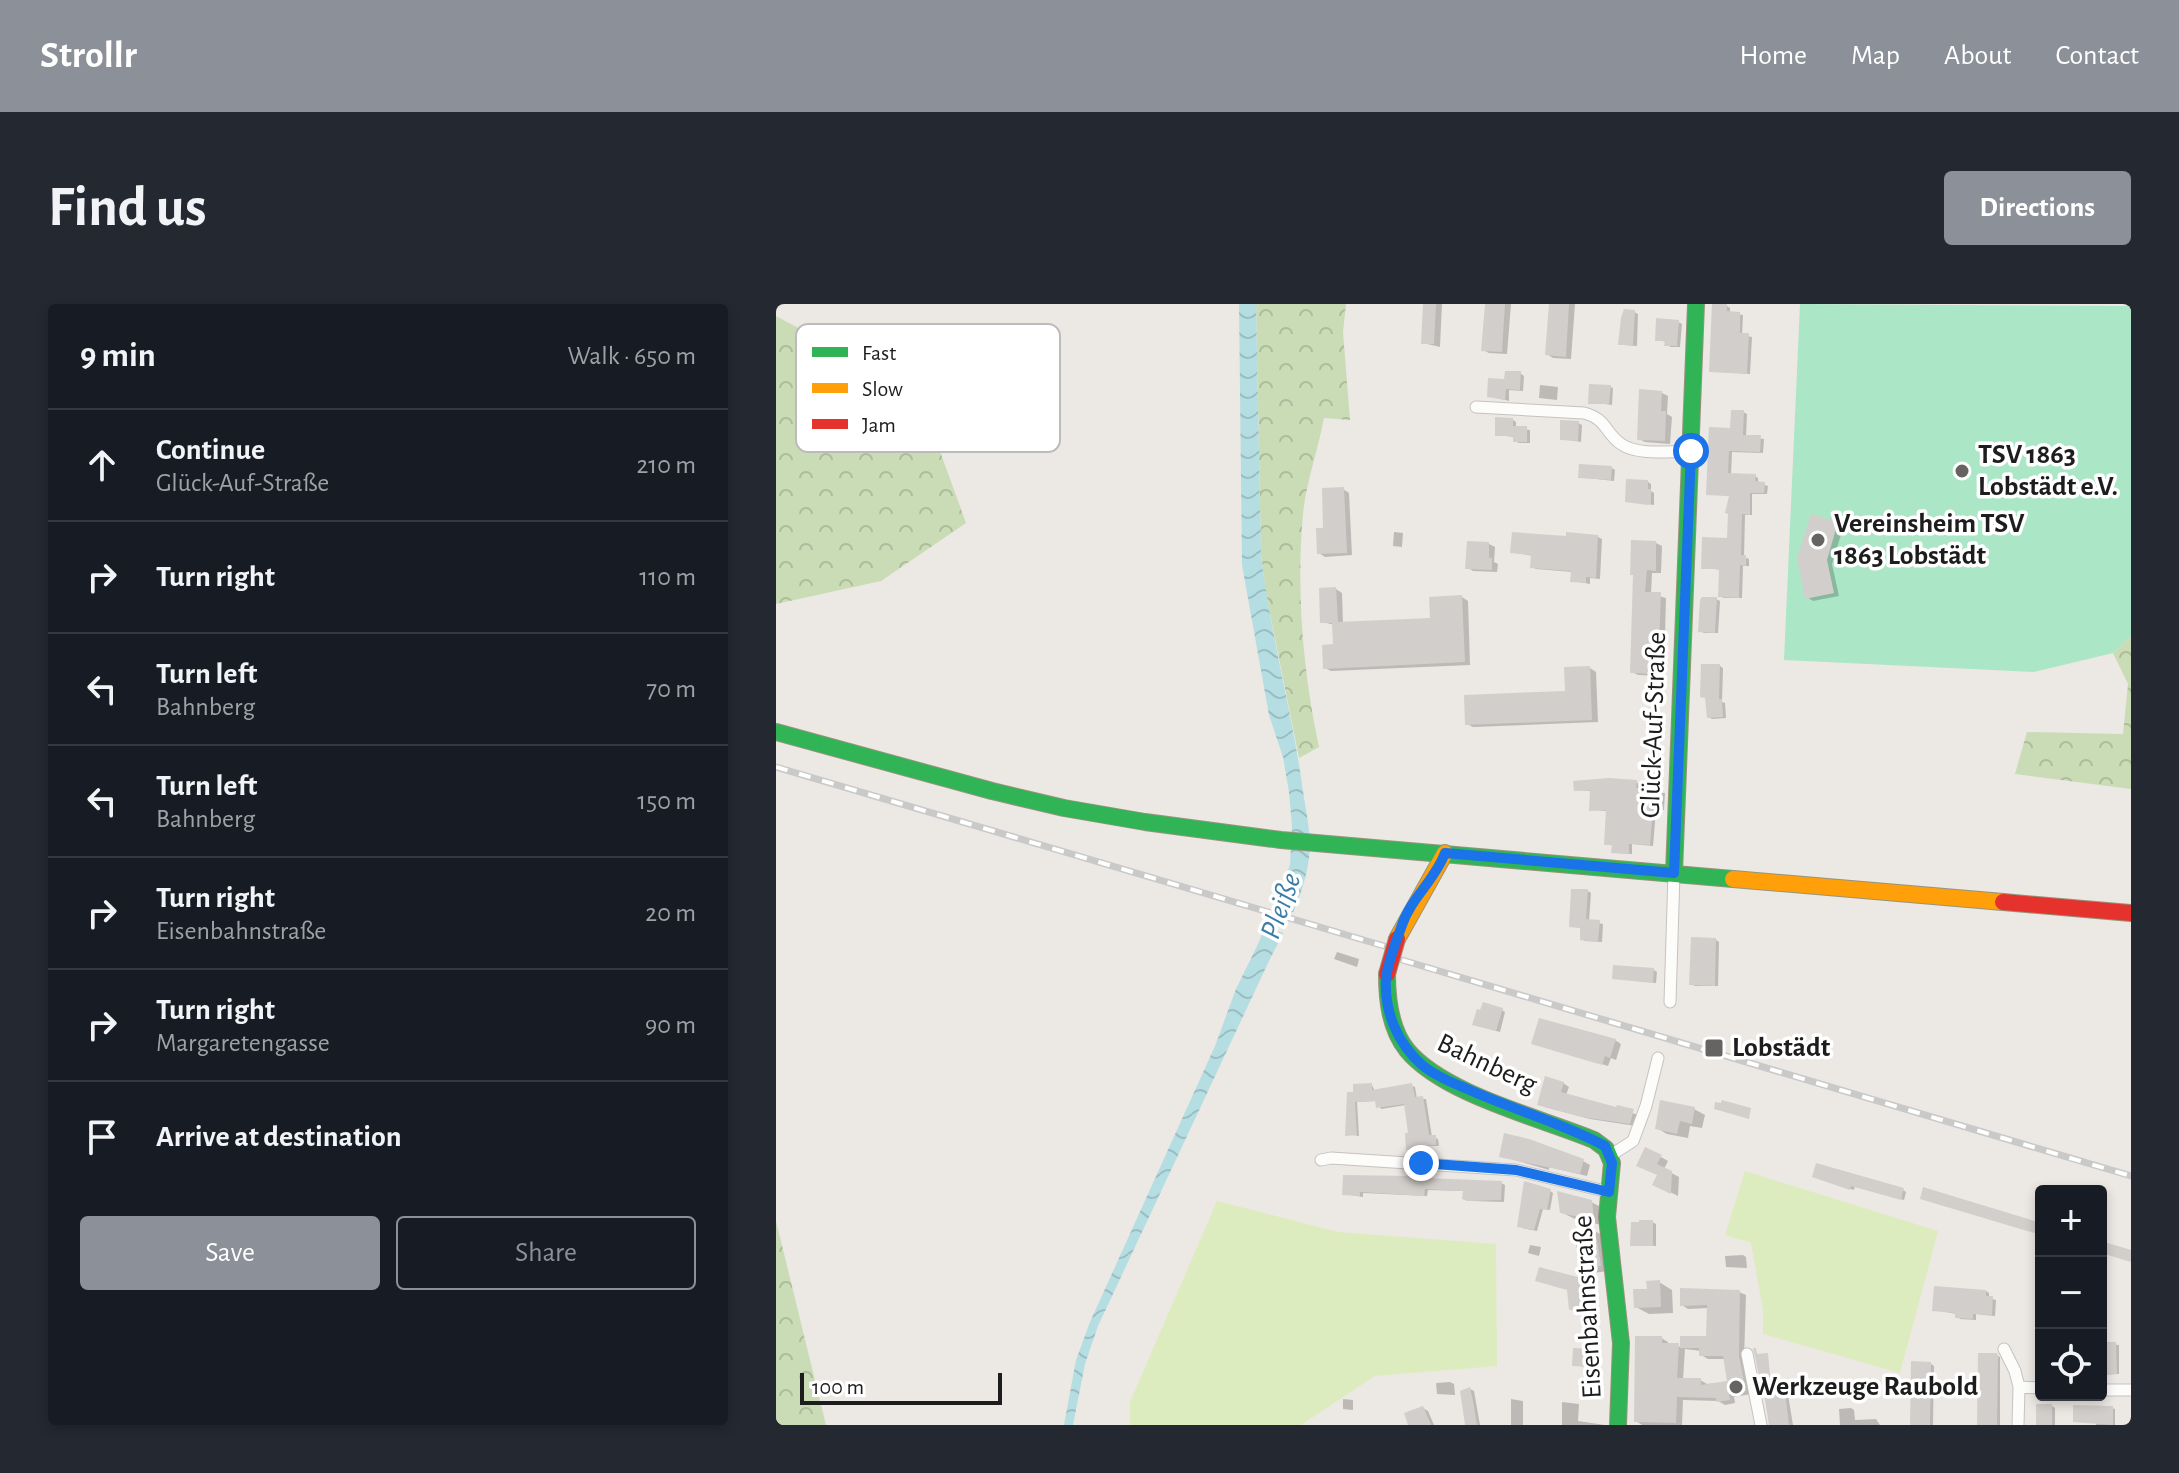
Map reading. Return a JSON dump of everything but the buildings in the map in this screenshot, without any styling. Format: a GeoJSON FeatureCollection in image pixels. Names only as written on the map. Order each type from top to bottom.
{"type":"FeatureCollection","features":[{"type":"Feature","properties":{"kind":"main road","name":"Glück-Auf-Straße"},"geometry":{"type":"LineString","coordinates":[[1674,873],[1696,304]]}},
{"type":"Feature","properties":{"kind":"main road"},"geometry":{"type":"LineString","coordinates":[[776,732],[937,778],[1067,809],[1171,827],[1281,840],[2131,913]]}},
{"type":"Feature","properties":{"kind":"main road","name":"Bahnberg"},"geometry":{"type":"LineString","coordinates":[[1445,853],[1438,872],[1417,899],[1397,939],[1387,974],[1386,995],[1395,1029],[1407,1051],[1424,1067],[1486,1098],[1594,1140],[1605,1146],[1611,1155]]}},
{"type":"Feature","properties":{"kind":"main road","name":"Eisenbahnstraße"},"geometry":{"type":"LineString","coordinates":[[1611,1155],[1607,1217],[1621,1343],[1618,1425]]}},
{"type":"Feature","properties":{"kind":"street"},"geometry":{"type":"LineString","coordinates":[[1476,407],[1584,413],[1596,416],[1620,444],[1632,449],[1691,451]]}},
{"type":"Feature","properties":{"kind":"street","name":"Glück-Auf-Straße"},"geometry":{"type":"LineString","coordinates":[[1670,1002],[1674,873]]}},
{"type":"Feature","properties":{"kind":"street"},"geometry":{"type":"LineString","coordinates":[[1611,1155],[1633,1141],[1658,1058]]}},
{"type":"Feature","properties":{"kind":"street"},"geometry":{"type":"LineString","coordinates":[[1321,1160],[1331,1158],[1495,1167],[1609,1192]]}},
{"type":"Feature","properties":{"kind":"street"},"geometry":{"type":"LineString","coordinates":[[2004,1349],[2019,1387],[2018,1425]]}},
{"type":"Feature","properties":{"kind":"street"},"geometry":{"type":"LineString","coordinates":[[1747,1354],[1761,1425]]}},
{"type":"Feature","properties":{"kind":"street"},"geometry":{"type":"LineString","coordinates":[[2019,1387],[2035,1388]]}},
{"type":"Feature","properties":{"kind":"street"},"geometry":{"type":"LineString","coordinates":[[2107,1390],[2131,1390]]}},
{"type":"Feature","properties":{"kind":"green space"},"geometry":{"type":"Polygon","coordinates":[[[1256,304],[1346,304],[1343,332],[1350,420],[1324,418],[1303,514],[1300,573],[1302,632],[1319,747],[1299,758],[1266,594],[1261,554],[1256,304]]]}},
{"type":"Feature","properties":{"kind":"green space","name":"TSV 1863 Lobstädt e.V."},"geometry":{"type":"Polygon","coordinates":[[[1800,304],[2131,306],[2131,636],[2113,653],[2034,672],[1784,660],[1800,304]]]}},
{"type":"Feature","properties":{"kind":"green space"},"geometry":{"type":"Polygon","coordinates":[[[776,316],[796,327],[796,452],[940,452],[966,523],[881,581],[776,604],[776,316]]]}},
{"type":"Feature","properties":{"kind":"green space"},"geometry":{"type":"Polygon","coordinates":[[[2131,636],[2131,789],[2015,774],[2027,732],[2123,734],[2128,684],[2113,653],[2131,636]]]}},
{"type":"Feature","properties":{"kind":"green space"},"geometry":{"type":"Polygon","coordinates":[[[1745,1171],[1938,1231],[1900,1373],[1763,1334],[1763,1310],[1751,1243],[1725,1235],[1745,1171]]]}},
{"type":"Feature","properties":{"kind":"green space"},"geometry":{"type":"Polygon","coordinates":[[[1217,1201],[1338,1232],[1496,1244],[1497,1366],[1375,1376],[1301,1425],[1130,1425],[1130,1402],[1217,1201]]]}},
{"type":"Feature","properties":{"kind":"green space"},"geometry":{"type":"Polygon","coordinates":[[[776,1221],[826,1425],[776,1425],[776,1221]]]}},
{"type":"Feature","properties":{"kind":"water","name":"Pleiße"},"geometry":{"type":"Polygon","coordinates":[[[1239,304],[1256,304],[1261,554],[1298,761],[1309,832],[1309,858],[1294,911],[1098,1326],[1085,1364],[1073,1425],[1064,1425],[1076,1360],[1090,1322],[1215,1046],[1236,989],[1290,865],[1292,826],[1289,792],[1283,757],[1269,715],[1242,565],[1239,304]]]}},
{"type":"Feature","properties":{"kind":"pier"},"geometry":{"type":"Polygon","coordinates":[[[1269,905],[1298,914],[1287,934],[1261,926],[1269,905]]]}},
{"type":"Feature","properties":{"kind":"railway"},"geometry":{"type":"LineString","coordinates":[[776,767],[1384,946]]}},
{"type":"Feature","properties":{"kind":"railway"},"geometry":{"type":"LineString","coordinates":[[1402,960],[2131,1176]]}},
{"type":"Feature","properties":{"kind":"traffic: fast"},"geometry":{"type":"LineString","coordinates":[[1674,873],[1696,304]]}},
{"type":"Feature","properties":{"kind":"traffic: fast"},"geometry":{"type":"LineString","coordinates":[[776,732],[992,791],[1145,822],[1281,840],[1733,879]]}},
{"type":"Feature","properties":{"kind":"traffic: fast"},"geometry":{"type":"LineString","coordinates":[[1387,974],[1393,1024],[1401,1042],[1423,1066],[1468,1092],[1594,1140],[1606,1149],[1612,1163],[1607,1217],[1621,1343],[1618,1425]]}},
{"type":"Feature","properties":{"kind":"traffic: slow"},"geometry":{"type":"LineString","coordinates":[[1397,939],[1445,853]]}},
{"type":"Feature","properties":{"kind":"traffic: slow"},"geometry":{"type":"LineString","coordinates":[[1733,879],[2003,902]]}},
{"type":"Feature","properties":{"kind":"traffic: jam"},"geometry":{"type":"LineString","coordinates":[[2003,902],[2131,913]]}},
{"type":"Feature","properties":{"kind":"traffic: jam"},"geometry":{"type":"LineString","coordinates":[[1387,974],[1397,939]]}},
{"type":"Feature","properties":{"kind":"place","name":"TSV 1863 Lobstädt e.V."},"geometry":{"type":"Point","coordinates":[1962,471]}},
{"type":"Feature","properties":{"kind":"place","name":"Vereinsheim TSV 1863 Lobstädt"},"geometry":{"type":"Point","coordinates":[1818,540]}},
{"type":"Feature","properties":{"kind":"place","name":"Lobstädt"},"geometry":{"type":"Point","coordinates":[1714,1048]}},
{"type":"Feature","properties":{"kind":"place","name":"Werkzeuge Raubold"},"geometry":{"type":"Point","coordinates":[1736,1387]}},
{"type":"Feature","properties":{"kind":"route"},"geometry":{"type":"LineString","coordinates":[[1421,1163],[1516,1170],[1609,1192],[1612,1163],[1605,1146],[1451,1082],[1424,1067],[1407,1051],[1389,1012],[1387,974],[1404,920],[1438,872],[1445,853],[1674,873],[1691,451]]}}]}
